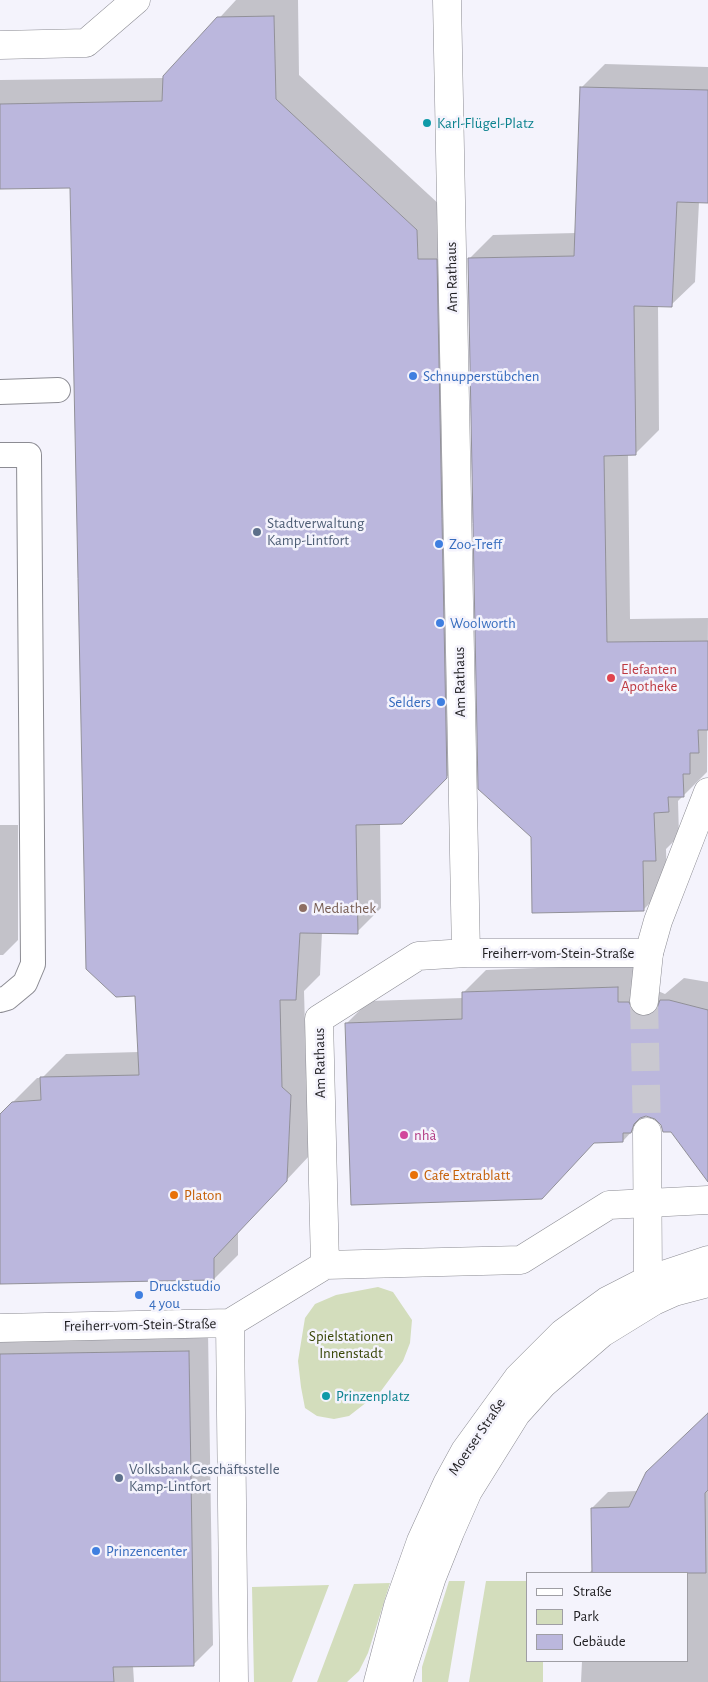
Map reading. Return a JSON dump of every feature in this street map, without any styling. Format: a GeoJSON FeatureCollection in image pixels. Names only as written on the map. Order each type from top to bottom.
{"type":"FeatureCollection","features":[{"type":"Feature","properties":{"kind":"street"},"geometry":{"type":"LineString","coordinates":[[0,45],[86,43],[106,13],[136,0]]}},
{"type":"Feature","properties":{"kind":"street","name":"Am Rathaus"},"geometry":{"type":"LineString","coordinates":[[325,1265],[319,1019],[418,956],[466,953],[447,0]]}},
{"type":"Feature","properties":{"kind":"street","name":"Freiherr-vom-Stein-Straße"},"geometry":{"type":"LineString","coordinates":[[644,1001],[649,953],[673,881],[708,792]]}},
{"type":"Feature","properties":{"kind":"street","name":"Freiherr-vom-Stein-Straße"},"geometry":{"type":"LineString","coordinates":[[466,953],[649,953]]}},
{"type":"Feature","properties":{"kind":"street"},"geometry":{"type":"LineString","coordinates":[[647,1132],[649,1202],[648,1280]]}},
{"type":"Feature","properties":{"kind":"street"},"geometry":{"type":"LineString","coordinates":[[325,1265],[521,1260],[609,1205],[708,1200]]}},
{"type":"Feature","properties":{"kind":"street","name":"Moerser Straße"},"geometry":{"type":"LineString","coordinates":[[378,1682],[398,1606],[421,1541],[447,1484],[465,1451],[518,1378],[563,1333],[607,1302],[648,1280],[708,1260]]}},
{"type":"Feature","properties":{"kind":"street","name":"Freiherr-vom-Stein-Straße"},"geometry":{"type":"LineString","coordinates":[[0,1328],[230,1323],[325,1265]]}},
{"type":"Feature","properties":{"kind":"street","name":"Moerser Straße"},"geometry":{"type":"LineString","coordinates":[[398,1682],[426,1596],[468,1491],[516,1414],[543,1384],[602,1333],[674,1292],[708,1283]]}},
{"type":"Feature","properties":{"kind":"street"},"geometry":{"type":"LineString","coordinates":[[230,1323],[234,1682]]}},
{"type":"Feature","properties":{"kind":"lane"},"geometry":{"type":"LineString","coordinates":[[0,392],[58,390]]}},
{"type":"Feature","properties":{"kind":"lane"},"geometry":{"type":"LineString","coordinates":[[0,455],[29,455],[33,964],[25,983],[7,998],[0,1000]]}},
{"type":"Feature","properties":{"kind":"green space","name":"Spielstationen Innenstadt"},"geometry":{"type":"Polygon","coordinates":[[[378,1287],[393,1292],[412,1320],[410,1343],[403,1361],[381,1391],[349,1416],[334,1419],[317,1416],[305,1408],[301,1387],[298,1361],[305,1318],[315,1304],[336,1295],[378,1287]]]}},
{"type":"Feature","properties":{"kind":"green space"},"geometry":{"type":"Polygon","coordinates":[[[449,1581],[465,1581],[448,1682],[422,1682],[422,1667],[449,1581]]]}},
{"type":"Feature","properties":{"kind":"green space"},"geometry":{"type":"Polygon","coordinates":[[[486,1581],[526,1581],[526,1662],[543,1662],[543,1682],[469,1682],[486,1581]]]}},
{"type":"Feature","properties":{"kind":"green space"},"geometry":{"type":"Polygon","coordinates":[[[390,1583],[368,1653],[359,1671],[347,1682],[317,1682],[354,1584],[390,1583]]]}},
{"type":"Feature","properties":{"kind":"green space"},"geometry":{"type":"Polygon","coordinates":[[[329,1585],[292,1682],[254,1682],[252,1587],[329,1585]]]}},
{"type":"Feature","properties":{"kind":"building","name":"Stadtverwaltung Kamp-Lintfort"},"geometry":{"type":"Polygon","coordinates":[[[274,16],[276,99],[417,230],[418,259],[437,259],[447,778],[402,824],[356,825],[358,934],[300,933],[296,1000],[280,1000],[282,1087],[291,1095],[287,1181],[214,1258],[214,1280],[0,1284],[0,1114],[12,1102],[41,1100],[40,1077],[139,1075],[135,996],[116,997],[86,969],[70,188],[0,189],[0,104],[162,101],[163,76],[217,17],[274,16]]]}},
{"type":"Feature","properties":{"kind":"building"},"geometry":{"type":"Polygon","coordinates":[[[580,87],[708,90],[708,203],[677,202],[672,307],[634,306],[636,455],[604,456],[607,642],[708,641],[708,730],[698,730],[699,753],[690,753],[690,774],[683,774],[684,797],[668,797],[669,812],[654,813],[656,861],[643,861],[644,911],[532,913],[531,837],[478,789],[468,258],[574,256],[580,87]]]}},
{"type":"Feature","properties":{"kind":"building"},"geometry":{"type":"Polygon","coordinates":[[[618,987],[618,1002],[629,1002],[634,1013],[642,1016],[650,1015],[656,1011],[660,1000],[669,1000],[708,1010],[708,1182],[671,1132],[663,1132],[661,1125],[655,1119],[646,1116],[640,1118],[634,1124],[631,1133],[623,1133],[623,1142],[594,1143],[542,1199],[351,1205],[345,1023],[462,1019],[462,992],[618,987]]]}},
{"type":"Feature","properties":{"kind":"building","name":"Prinzencenter"},"geometry":{"type":"Polygon","coordinates":[[[189,1351],[194,1666],[113,1667],[114,1682],[0,1682],[0,1354],[189,1351]]]}},
{"type":"Feature","properties":{"kind":"building"},"geometry":{"type":"Polygon","coordinates":[[[708,1413],[708,1490],[705,1493],[706,1573],[592,1572],[591,1508],[629,1507],[646,1472],[708,1413]]]}},
{"type":"Feature","properties":{"kind":"tunnel"},"geometry":{"type":"LineString","coordinates":[[644,1001],[647,1132]]}},
{"type":"Feature","properties":{"kind":"place","name":"Karl-Flügel-Platz"},"geometry":{"type":"Point","coordinates":[427,123]}},
{"type":"Feature","properties":{"kind":"place","name":"Schnupperstübchen"},"geometry":{"type":"Point","coordinates":[413,376]}},
{"type":"Feature","properties":{"kind":"place","name":"Stadtverwaltung Kamp-Lintfort"},"geometry":{"type":"Point","coordinates":[257,532]}},
{"type":"Feature","properties":{"kind":"place","name":"Zoo-Treff"},"geometry":{"type":"Point","coordinates":[439,544]}},
{"type":"Feature","properties":{"kind":"place","name":"Woolworth"},"geometry":{"type":"Point","coordinates":[440,623]}},
{"type":"Feature","properties":{"kind":"place","name":"Elefanten Apotheke"},"geometry":{"type":"Point","coordinates":[611,678]}},
{"type":"Feature","properties":{"kind":"place","name":"Selders"},"geometry":{"type":"Point","coordinates":[441,702]}},
{"type":"Feature","properties":{"kind":"place","name":"Mediathek"},"geometry":{"type":"Point","coordinates":[303,908]}},
{"type":"Feature","properties":{"kind":"place","name":"nhà"},"geometry":{"type":"Point","coordinates":[404,1135]}},
{"type":"Feature","properties":{"kind":"place","name":"Cafe Extrablatt"},"geometry":{"type":"Point","coordinates":[414,1175]}},
{"type":"Feature","properties":{"kind":"place","name":"Platon"},"geometry":{"type":"Point","coordinates":[174,1195]}},
{"type":"Feature","properties":{"kind":"place","name":"Druckstudio 4 you"},"geometry":{"type":"Point","coordinates":[139,1295]}},
{"type":"Feature","properties":{"kind":"place","name":"Prinzenplatz"},"geometry":{"type":"Point","coordinates":[326,1396]}},
{"type":"Feature","properties":{"kind":"place","name":"Volksbank Geschäftsstelle Kamp-Lintfort"},"geometry":{"type":"Point","coordinates":[119,1478]}},
{"type":"Feature","properties":{"kind":"place","name":"Prinzencenter"},"geometry":{"type":"Point","coordinates":[96,1551]}}]}
